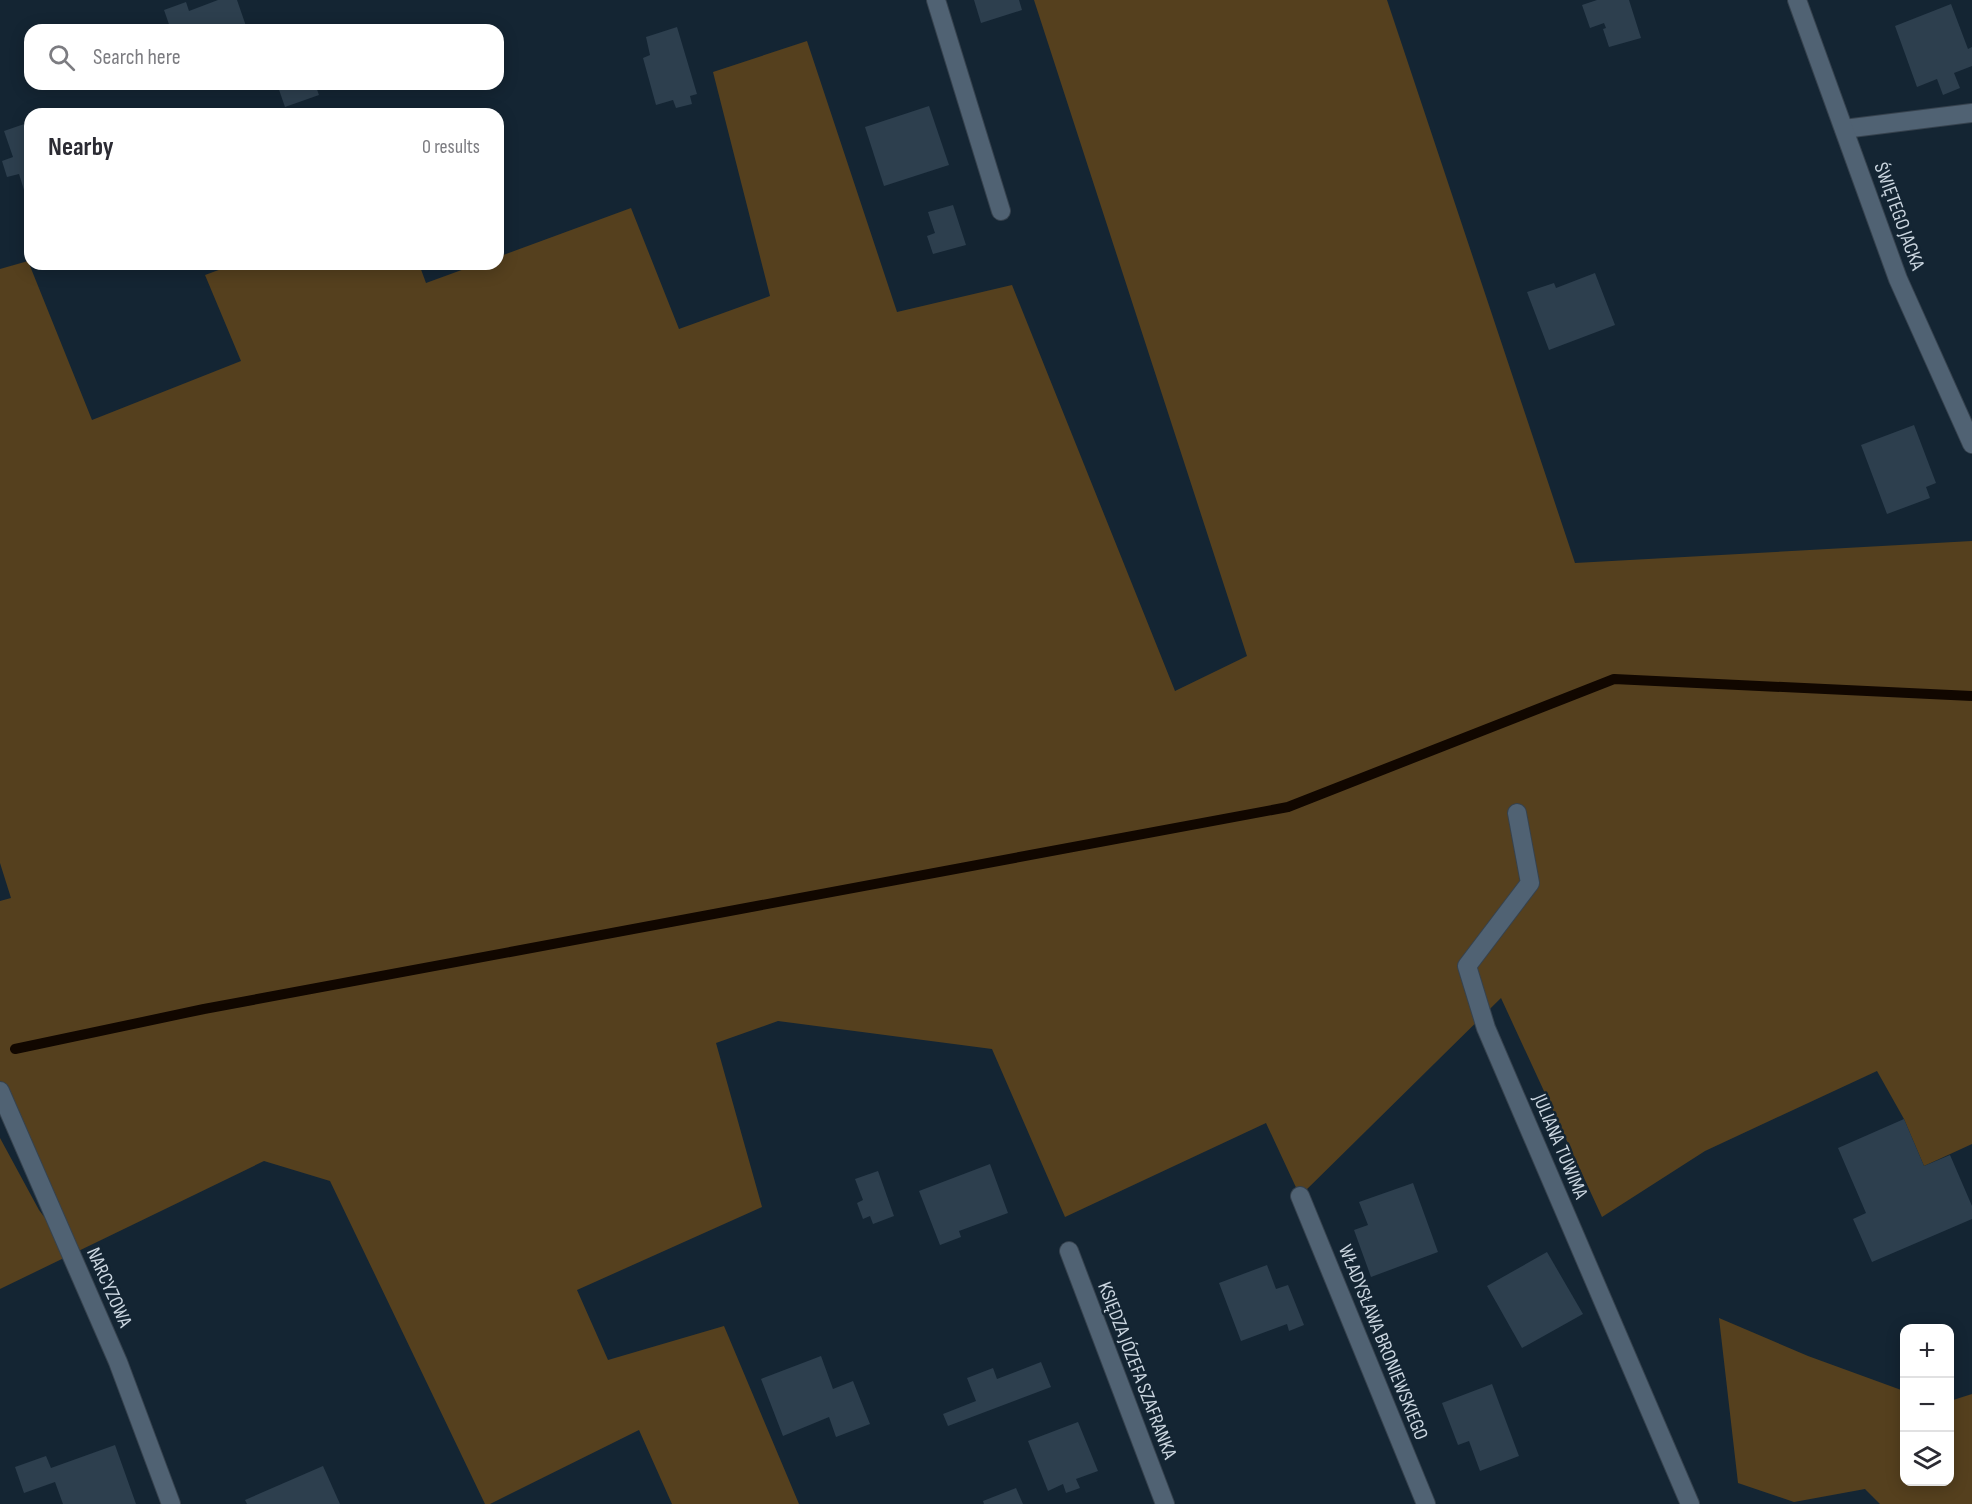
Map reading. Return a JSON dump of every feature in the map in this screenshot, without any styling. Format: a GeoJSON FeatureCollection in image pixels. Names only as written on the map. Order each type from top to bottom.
{"type":"FeatureCollection","features":[{"type":"Feature","properties":{"kind":"street"},"geometry":{"type":"LineString","coordinates":[[936,0],[1001,211]]}},
{"type":"Feature","properties":{"kind":"street","name":"ŚWIĘTEGO JACKA"},"geometry":{"type":"LineString","coordinates":[[1797,0],[1898,279],[1972,444]]}},
{"type":"Feature","properties":{"kind":"street"},"geometry":{"type":"LineString","coordinates":[[1844,129],[1972,113]]}},
{"type":"Feature","properties":{"kind":"street","name":"JULIANA TUWIMA"},"geometry":{"type":"LineString","coordinates":[[1517,813],[1530,883],[1467,966],[1486,1028],[1690,1504]]}},
{"type":"Feature","properties":{"kind":"street","name":"NARCYZOWA"},"geometry":{"type":"LineString","coordinates":[[0,1091],[118,1362],[171,1504]]}},
{"type":"Feature","properties":{"kind":"street","name":"WŁADYSŁAWA BRONIEWSKIEGO"},"geometry":{"type":"LineString","coordinates":[[1300,1196],[1426,1504]]}},
{"type":"Feature","properties":{"kind":"street","name":"KSIĘDZA JÓZEFA SZAFRANKA"},"geometry":{"type":"LineString","coordinates":[[1069,1251],[1165,1504]]}},
{"type":"Feature","properties":{"kind":"shaded area"},"geometry":{"type":"Polygon","coordinates":[[[1034,0],[1387,0],[1575,563],[1972,541],[1972,1144],[1924,1166],[1904,1119],[1877,1071],[1705,1151],[1602,1217],[1501,998],[1300,1196],[1266,1123],[1065,1217],[992,1049],[778,1021],[716,1043],[762,1207],[577,1290],[608,1360],[724,1326],[799,1504],[672,1504],[639,1430],[490,1504],[485,1504],[330,1181],[264,1161],[0,1289],[0,1138],[39,1210],[69,1250],[0,1081],[0,901],[11,898],[0,863],[0,269],[24,262],[24,270],[32,270],[92,420],[241,361],[205,275],[219,270],[421,270],[426,283],[462,270],[504,270],[504,255],[631,208],[679,329],[770,296],[713,72],[807,41],[897,312],[1012,285],[1175,691],[1247,656],[1034,0]]]}},
{"type":"Feature","properties":{"kind":"shaded area"},"geometry":{"type":"Polygon","coordinates":[[[1719,1318],[1808,1356],[1900,1390],[1900,1486],[1954,1486],[1954,1400],[1972,1394],[1972,1504],[1880,1504],[1865,1489],[1794,1502],[1738,1483],[1719,1318]]]}},
{"type":"Feature","properties":{"kind":"building"},"geometry":{"type":"Polygon","coordinates":[[[218,0],[237,0],[245,24],[169,24],[164,10],[186,2],[189,11],[218,0]]]}},
{"type":"Feature","properties":{"kind":"building"},"geometry":{"type":"Polygon","coordinates":[[[974,0],[1019,0],[1022,10],[981,23],[974,0]]]}},
{"type":"Feature","properties":{"kind":"building"},"geometry":{"type":"Polygon","coordinates":[[[1597,0],[1629,0],[1641,38],[1609,47],[1603,29],[1606,28],[1604,23],[1590,28],[1582,5],[1597,0]]]}},
{"type":"Feature","properties":{"kind":"building"},"geometry":{"type":"Polygon","coordinates":[[[1951,4],[1968,49],[1972,47],[1972,66],[1954,73],[1960,88],[1943,95],[1937,79],[1917,87],[1895,26],[1951,4]]]}},
{"type":"Feature","properties":{"kind":"building"},"geometry":{"type":"Polygon","coordinates":[[[677,27],[697,94],[690,96],[692,104],[676,108],[673,100],[656,105],[643,58],[650,55],[646,37],[677,27]]]}},
{"type":"Feature","properties":{"kind":"building"},"geometry":{"type":"Polygon","coordinates":[[[279,90],[317,90],[319,95],[285,107],[279,90]]]}},
{"type":"Feature","properties":{"kind":"building"},"geometry":{"type":"Polygon","coordinates":[[[929,106],[949,165],[884,186],[865,127],[929,106]]]}},
{"type":"Feature","properties":{"kind":"building"},"geometry":{"type":"Polygon","coordinates":[[[24,124],[24,190],[19,174],[7,177],[2,161],[13,157],[4,131],[24,124]]]}},
{"type":"Feature","properties":{"kind":"building"},"geometry":{"type":"Polygon","coordinates":[[[953,205],[966,245],[933,254],[927,236],[935,233],[928,212],[953,205]]]}},
{"type":"Feature","properties":{"kind":"building"},"geometry":{"type":"Polygon","coordinates":[[[1595,273],[1615,325],[1549,350],[1527,292],[1554,283],[1556,288],[1595,273]]]}},
{"type":"Feature","properties":{"kind":"building"},"geometry":{"type":"Polygon","coordinates":[[[1914,425],[1936,483],[1926,487],[1930,498],[1887,514],[1861,445],[1914,425]]]}},
{"type":"Feature","properties":{"kind":"building"},"geometry":{"type":"Polygon","coordinates":[[[1904,1119],[1924,1166],[1950,1155],[1972,1206],[1972,1219],[1872,1262],[1853,1219],[1866,1213],[1838,1148],[1904,1119]]]}},
{"type":"Feature","properties":{"kind":"building"},"geometry":{"type":"Polygon","coordinates":[[[990,1164],[1008,1213],[959,1231],[961,1237],[940,1245],[919,1191],[990,1164]]]}},
{"type":"Feature","properties":{"kind":"building"},"geometry":{"type":"Polygon","coordinates":[[[878,1171],[894,1216],[873,1224],[870,1216],[863,1219],[857,1203],[863,1200],[855,1179],[878,1171]]]}},
{"type":"Feature","properties":{"kind":"building"},"geometry":{"type":"Polygon","coordinates":[[[1413,1183],[1438,1252],[1371,1277],[1354,1230],[1368,1225],[1359,1202],[1413,1183]]]}},
{"type":"Feature","properties":{"kind":"building"},"geometry":{"type":"Polygon","coordinates":[[[1547,1252],[1583,1314],[1522,1348],[1487,1286],[1547,1252]]]}},
{"type":"Feature","properties":{"kind":"building"},"geometry":{"type":"Polygon","coordinates":[[[1267,1265],[1276,1289],[1288,1285],[1304,1325],[1289,1331],[1287,1324],[1241,1341],[1219,1283],[1267,1265]]]}},
{"type":"Feature","properties":{"kind":"building"},"geometry":{"type":"Polygon","coordinates":[[[821,1356],[833,1389],[853,1381],[870,1424],[836,1437],[829,1417],[783,1436],[761,1379],[821,1356]]]}},
{"type":"Feature","properties":{"kind":"building"},"geometry":{"type":"Polygon","coordinates":[[[1041,1362],[1051,1387],[948,1426],[943,1414],[976,1401],[967,1378],[993,1368],[997,1379],[1041,1362]]]}},
{"type":"Feature","properties":{"kind":"building"},"geometry":{"type":"Polygon","coordinates":[[[1492,1384],[1519,1456],[1480,1471],[1469,1441],[1458,1445],[1442,1403],[1492,1384]]]}},
{"type":"Feature","properties":{"kind":"building"},"geometry":{"type":"Polygon","coordinates":[[[1078,1422],[1098,1471],[1076,1479],[1080,1488],[1066,1493],[1063,1484],[1048,1491],[1028,1441],[1078,1422]]]}},
{"type":"Feature","properties":{"kind":"building"},"geometry":{"type":"Polygon","coordinates":[[[115,1445],[136,1504],[63,1504],[55,1482],[24,1493],[15,1467],[46,1456],[51,1468],[115,1445]]]}},
{"type":"Feature","properties":{"kind":"building"},"geometry":{"type":"Polygon","coordinates":[[[323,1466],[340,1504],[247,1504],[245,1500],[323,1466]]]}},
{"type":"Feature","properties":{"kind":"building"},"geometry":{"type":"Polygon","coordinates":[[[1016,1488],[1023,1504],[984,1504],[983,1501],[1016,1488]]]}},
{"type":"Feature","properties":{"kind":"waterway"},"geometry":{"type":"LineString","coordinates":[[15,1049],[204,1009],[1288,807],[1614,679],[1972,696]]}}]}
